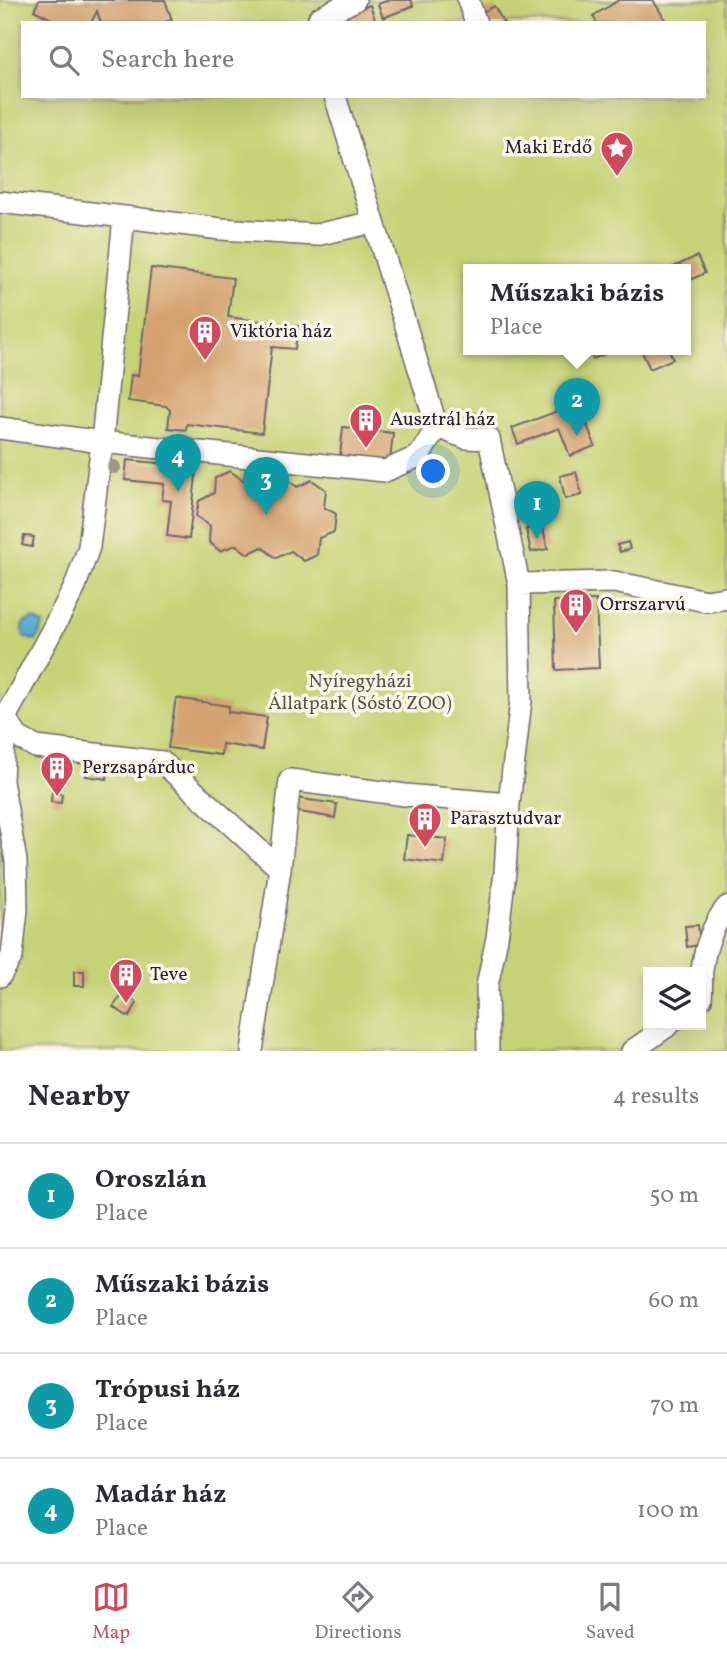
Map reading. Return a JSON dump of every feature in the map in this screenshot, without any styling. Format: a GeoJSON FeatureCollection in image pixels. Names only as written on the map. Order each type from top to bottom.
{"type":"FeatureCollection","features":[{"type":"Feature","properties":{"kind":"street"},"geometry":{"type":"LineString","coordinates":[[317,14],[355,0]]}},
{"type":"Feature","properties":{"kind":"street"},"geometry":{"type":"LineString","coordinates":[[468,0],[476,21]]}},
{"type":"Feature","properties":{"kind":"street"},"geometry":{"type":"LineString","coordinates":[[0,428],[102,442],[385,471],[419,456],[437,427],[336,98]]}},
{"type":"Feature","properties":{"kind":"street"},"geometry":{"type":"LineString","coordinates":[[0,202],[220,229],[316,235],[374,222]]}},
{"type":"Feature","properties":{"kind":"street"},"geometry":{"type":"LineString","coordinates":[[0,976],[12,956],[17,910],[16,861],[2,781],[5,718],[74,589],[89,547],[124,217]]}},
{"type":"Feature","properties":{"kind":"street"},"geometry":{"type":"LineString","coordinates":[[437,427],[466,438],[489,439],[519,584],[520,700],[505,872],[497,938],[486,986],[488,1051]]}},
{"type":"Feature","properties":{"kind":"street"},"geometry":{"type":"LineString","coordinates":[[519,584],[614,582],[706,601],[727,598]]}},
{"type":"Feature","properties":{"kind":"street"},"geometry":{"type":"LineString","coordinates":[[5,718],[18,737],[36,747],[162,762],[280,869]]}},
{"type":"Feature","properties":{"kind":"street"},"geometry":{"type":"LineString","coordinates":[[252,1051],[280,869],[290,780],[405,795],[509,804]]}},
{"type":"Feature","properties":{"kind":"street"},"geometry":{"type":"LineString","coordinates":[[702,967],[708,942],[720,915],[727,907]]}},
{"type":"Feature","properties":{"kind":"street"},"geometry":{"type":"LineString","coordinates":[[632,1051],[662,1030]]}},
{"type":"Feature","properties":{"kind":"green space","name":"Nyíregyházi Állatpark (Sóstó ZOO)"},"geometry":{"type":"Polygon","coordinates":[[[0,0],[727,0],[727,1051],[0,1051],[0,0]]]}},
{"type":"Feature","properties":{"kind":"water"},"geometry":{"type":"Polygon","coordinates":[[[33,619],[44,624],[36,641],[24,637],[22,626],[33,619]]]}},
{"type":"Feature","properties":{"kind":"building"},"geometry":{"type":"Polygon","coordinates":[[[39,0],[165,0],[172,20],[100,21],[97,11],[92,21],[55,21],[34,10],[39,0]]]}},
{"type":"Feature","properties":{"kind":"building"},"geometry":{"type":"Polygon","coordinates":[[[389,0],[411,0],[413,6],[383,18],[378,4],[389,0]]]}},
{"type":"Feature","properties":{"kind":"building"},"geometry":{"type":"Polygon","coordinates":[[[619,0],[653,0],[666,21],[596,21],[593,16],[619,0]]]}},
{"type":"Feature","properties":{"kind":"building"},"geometry":{"type":"Polygon","coordinates":[[[370,5],[376,21],[348,21],[346,13],[370,5]]]}},
{"type":"Feature","properties":{"kind":"building"},"geometry":{"type":"Polygon","coordinates":[[[494,6],[503,21],[487,21],[482,13],[494,6]]]}},
{"type":"Feature","properties":{"kind":"building"},"geometry":{"type":"Polygon","coordinates":[[[697,256],[705,273],[691,280],[691,264],[680,264],[697,256]]]}},
{"type":"Feature","properties":{"kind":"building","name":"Viktória ház"},"geometry":{"type":"Polygon","coordinates":[[[151,268],[233,278],[228,317],[298,326],[295,349],[272,347],[262,433],[187,424],[186,430],[168,428],[170,410],[166,406],[128,401],[131,375],[138,376],[151,268]]]}},
{"type":"Feature","properties":{"kind":"building"},"geometry":{"type":"Polygon","coordinates":[[[643,355],[671,355],[673,359],[650,369],[643,355]]]}},
{"type":"Feature","properties":{"kind":"building"},"geometry":{"type":"Polygon","coordinates":[[[579,403],[595,446],[570,456],[559,428],[518,444],[512,428],[579,403]]]}},
{"type":"Feature","properties":{"kind":"building"},"geometry":{"type":"Polygon","coordinates":[[[462,409],[481,415],[477,427],[458,421],[462,409]]]}},
{"type":"Feature","properties":{"kind":"building","name":"Ausztrál ház"},"geometry":{"type":"Polygon","coordinates":[[[343,427],[393,433],[390,462],[340,457],[343,427]]]}},
{"type":"Feature","properties":{"kind":"building"},"geometry":{"type":"Polygon","coordinates":[[[127,460],[197,467],[189,539],[167,536],[171,501],[162,500],[164,484],[125,480],[127,460]]]}},
{"type":"Feature","properties":{"kind":"building"},"geometry":{"type":"Polygon","coordinates":[[[230,471],[243,480],[258,475],[271,484],[285,477],[297,487],[312,480],[326,490],[324,507],[336,514],[334,532],[319,538],[317,555],[304,561],[291,551],[276,558],[262,547],[248,554],[236,545],[220,551],[209,542],[210,526],[196,516],[199,501],[214,493],[215,478],[230,471]]]}},
{"type":"Feature","properties":{"kind":"building"},"geometry":{"type":"Polygon","coordinates":[[[576,472],[582,495],[565,499],[560,476],[576,472]]]}},
{"type":"Feature","properties":{"kind":"building"},"geometry":{"type":"Polygon","coordinates":[[[542,525],[548,549],[531,552],[526,529],[542,525]]]}},
{"type":"Feature","properties":{"kind":"building"},"geometry":{"type":"Polygon","coordinates":[[[24,536],[34,537],[32,547],[22,545],[24,536]]]}},
{"type":"Feature","properties":{"kind":"building"},"geometry":{"type":"Polygon","coordinates":[[[628,542],[630,549],[620,552],[617,545],[628,542]]]}},
{"type":"Feature","properties":{"kind":"building","name":"Orrszarvú"},"geometry":{"type":"Polygon","coordinates":[[[596,600],[599,668],[556,670],[554,601],[596,600]]]}},
{"type":"Feature","properties":{"kind":"building"},"geometry":{"type":"Polygon","coordinates":[[[176,698],[229,706],[228,712],[267,717],[262,750],[222,744],[221,755],[168,748],[176,698]]]}},
{"type":"Feature","properties":{"kind":"building"},"geometry":{"type":"Polygon","coordinates":[[[87,764],[108,766],[107,779],[86,776],[87,764]]]}},
{"type":"Feature","properties":{"kind":"building","name":"Perzsapárduc"},"geometry":{"type":"Polygon","coordinates":[[[52,792],[62,794],[61,803],[51,802],[52,792]]]}},
{"type":"Feature","properties":{"kind":"building"},"geometry":{"type":"Polygon","coordinates":[[[296,798],[337,804],[335,818],[294,811],[296,798]]]}},
{"type":"Feature","properties":{"kind":"building","name":"Parasztudvar"},"geometry":{"type":"Polygon","coordinates":[[[407,835],[447,839],[444,864],[404,859],[407,835]]]}},
{"type":"Feature","properties":{"kind":"building"},"geometry":{"type":"Polygon","coordinates":[[[698,925],[700,945],[687,947],[685,926],[698,925]]]}},
{"type":"Feature","properties":{"kind":"building"},"geometry":{"type":"Polygon","coordinates":[[[74,971],[84,971],[84,986],[74,986],[74,971]]]}},
{"type":"Feature","properties":{"kind":"building","name":"Teve"},"geometry":{"type":"Polygon","coordinates":[[[124,993],[137,1003],[129,1017],[113,1007],[124,993]]]}},
{"type":"Feature","properties":{"kind":"place","name":"Maki Erdő"},"geometry":{"type":"Point","coordinates":[617,178]}},
{"type":"Feature","properties":{"kind":"place","name":"Viktória ház"},"geometry":{"type":"Point","coordinates":[205,362]}},
{"type":"Feature","properties":{"kind":"place","name":"Műszaki bázis"},"geometry":{"type":"Point","coordinates":[577,436]}},
{"type":"Feature","properties":{"kind":"place","name":"Ausztrál ház"},"geometry":{"type":"Point","coordinates":[366,450]}},
{"type":"Feature","properties":{"kind":"place","name":"Madár ház"},"geometry":{"type":"Point","coordinates":[178,492]}},
{"type":"Feature","properties":{"kind":"place","name":"Trópusi ház"},"geometry":{"type":"Point","coordinates":[266,515]}},
{"type":"Feature","properties":{"kind":"place","name":"Oroszlán"},"geometry":{"type":"Point","coordinates":[537,539]}},
{"type":"Feature","properties":{"kind":"place","name":"Orrszarvú"},"geometry":{"type":"Point","coordinates":[576,635]}},
{"type":"Feature","properties":{"kind":"place","name":"Perzsapárduc"},"geometry":{"type":"Point","coordinates":[57,798]}},
{"type":"Feature","properties":{"kind":"place","name":"Parasztudvar"},"geometry":{"type":"Point","coordinates":[425,849]}},
{"type":"Feature","properties":{"kind":"place","name":"Teve"},"geometry":{"type":"Point","coordinates":[126,1005]}}]}
